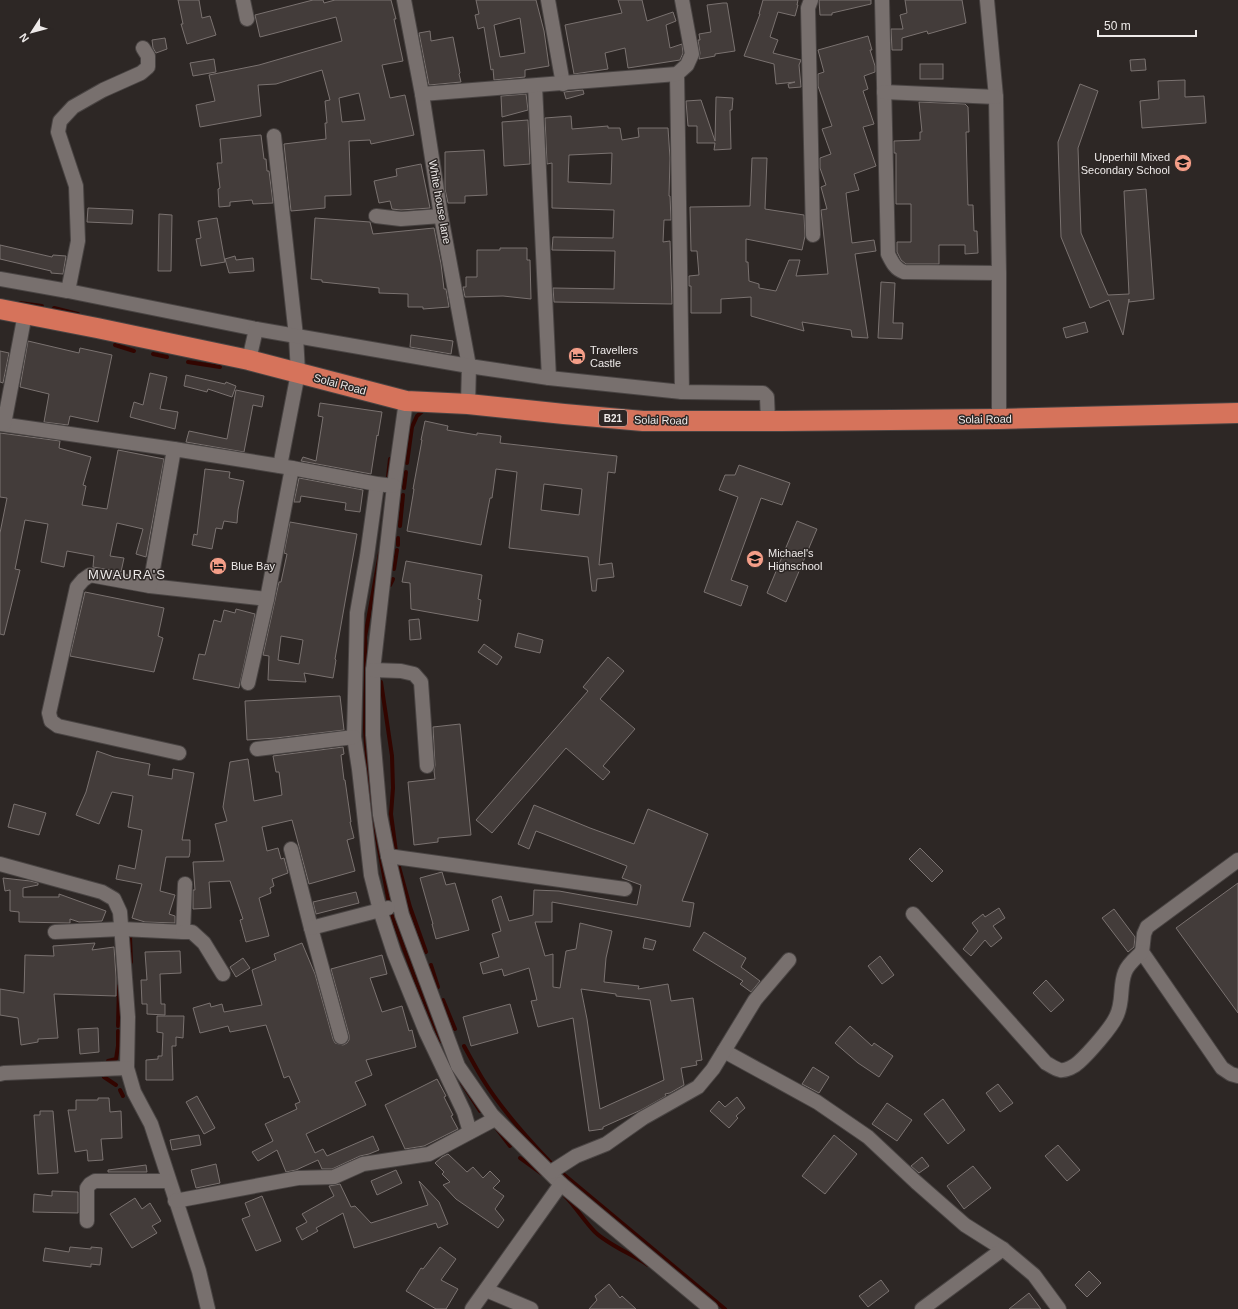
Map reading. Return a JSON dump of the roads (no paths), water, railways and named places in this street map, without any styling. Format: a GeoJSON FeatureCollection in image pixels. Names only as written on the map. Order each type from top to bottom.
{"type":"FeatureCollection","features":[{"type":"Feature","properties":{"kind":"highway","name":"Solai Road"},"geometry":{"type":"LineString","coordinates":[[0,309],[249,360],[406,401],[468,404],[643,421],[999,419],[1238,413]]}},
{"type":"Feature","properties":{"kind":"street"},"geometry":{"type":"LineString","coordinates":[[243,0],[247,18]]}},
{"type":"Feature","properties":{"kind":"street","name":"White house lane"},"geometry":{"type":"LineString","coordinates":[[404,0],[470,366],[468,404]]}},
{"type":"Feature","properties":{"kind":"street"},"geometry":{"type":"LineString","coordinates":[[548,0],[563,84]]}},
{"type":"Feature","properties":{"kind":"street"},"geometry":{"type":"LineString","coordinates":[[422,94],[677,74],[687,65],[692,54],[682,0]]}},
{"type":"Feature","properties":{"kind":"street"},"geometry":{"type":"LineString","coordinates":[[811,0],[808,8],[813,235]]}},
{"type":"Feature","properties":{"kind":"street"},"geometry":{"type":"LineString","coordinates":[[882,0],[888,254],[898,270],[904,272],[999,274]]}},
{"type":"Feature","properties":{"kind":"street"},"geometry":{"type":"LineString","coordinates":[[988,0],[996,96],[999,274],[999,419]]}},
{"type":"Feature","properties":{"kind":"street"},"geometry":{"type":"LineString","coordinates":[[68,291],[78,241],[76,186],[58,132],[60,121],[73,107],[103,90],[141,73],[148,67],[148,56],[143,48]]}},
{"type":"Feature","properties":{"kind":"street"},"geometry":{"type":"LineString","coordinates":[[677,74],[682,392]]}},
{"type":"Feature","properties":{"kind":"street"},"geometry":{"type":"LineString","coordinates":[[535,86],[549,378]]}},
{"type":"Feature","properties":{"kind":"street"},"geometry":{"type":"LineString","coordinates":[[884,92],[996,96]]}},
{"type":"Feature","properties":{"kind":"street"},"geometry":{"type":"LineString","coordinates":[[248,683],[267,598],[298,373],[296,336],[274,136]]}},
{"type":"Feature","properties":{"kind":"street"},"geometry":{"type":"LineString","coordinates":[[376,216],[401,219],[442,216]]}},
{"type":"Feature","properties":{"kind":"street"},"geometry":{"type":"LineString","coordinates":[[0,279],[68,291],[256,329],[549,378],[682,392],[763,392],[767,397],[768,421]]}},
{"type":"Feature","properties":{"kind":"street"},"geometry":{"type":"LineString","coordinates":[[25,314],[2,424],[286,467],[394,486]]}},
{"type":"Feature","properties":{"kind":"street"},"geometry":{"type":"LineString","coordinates":[[249,360],[256,329]]}},
{"type":"Feature","properties":{"kind":"street"},"geometry":{"type":"LineString","coordinates":[[406,401],[394,486],[373,670],[373,734],[380,815],[399,904],[422,971],[458,1066],[496,1119],[551,1172],[561,1184],[711,1309]]}},
{"type":"Feature","properties":{"kind":"street"},"geometry":{"type":"LineString","coordinates":[[150,586],[174,450]]}},
{"type":"Feature","properties":{"kind":"street"},"geometry":{"type":"LineString","coordinates":[[377,484],[368,556],[357,613],[354,736],[371,875],[380,910],[394,953],[426,1032],[464,1112],[470,1132]]}},
{"type":"Feature","properties":{"kind":"street"},"geometry":{"type":"LineString","coordinates":[[179,753],[58,726],[51,721],[50,713],[77,587],[90,575],[150,586],[267,598]]}},
{"type":"Feature","properties":{"kind":"street"},"geometry":{"type":"LineString","coordinates":[[373,670],[401,671],[414,674],[421,682],[427,766]]}},
{"type":"Feature","properties":{"kind":"street"},"geometry":{"type":"LineString","coordinates":[[257,749],[354,736]]}},
{"type":"Feature","properties":{"kind":"street"},"geometry":{"type":"LineString","coordinates":[[291,849],[341,1037]]}},
{"type":"Feature","properties":{"kind":"street"},"geometry":{"type":"LineString","coordinates":[[388,856],[625,889]]}},
{"type":"Feature","properties":{"kind":"street"},"geometry":{"type":"LineString","coordinates":[[1238,860],[1147,927],[1144,934],[1142,952],[1222,1068],[1231,1074],[1238,1076]]}},
{"type":"Feature","properties":{"kind":"street"},"geometry":{"type":"LineString","coordinates":[[0,864],[102,892],[114,899],[120,912],[122,929],[128,1017],[128,1068],[134,1092],[150,1124],[199,1271],[208,1309]]}},
{"type":"Feature","properties":{"kind":"street"},"geometry":{"type":"LineString","coordinates":[[183,932],[185,884]]}},
{"type":"Feature","properties":{"kind":"street"},"geometry":{"type":"LineString","coordinates":[[311,928],[399,904]]}},
{"type":"Feature","properties":{"kind":"street"},"geometry":{"type":"LineString","coordinates":[[913,914],[1046,1063],[1059,1070],[1068,1068],[1078,1063],[1105,1033],[1116,1018],[1121,1003],[1122,984],[1125,972],[1130,962],[1142,952]]}},
{"type":"Feature","properties":{"kind":"street"},"geometry":{"type":"LineString","coordinates":[[55,932],[122,929],[192,932],[204,943],[223,974]]}},
{"type":"Feature","properties":{"kind":"street"},"geometry":{"type":"LineString","coordinates":[[551,1172],[576,1156],[606,1144],[643,1118],[698,1087],[713,1069],[755,1000],[789,960]]}},
{"type":"Feature","properties":{"kind":"street"},"geometry":{"type":"LineString","coordinates":[[724,1051],[817,1102],[868,1137],[965,1225],[1003,1249],[1034,1275],[1059,1309]]}},
{"type":"Feature","properties":{"kind":"street"},"geometry":{"type":"LineString","coordinates":[[1,1071],[128,1068]]}},
{"type":"Feature","properties":{"kind":"street"},"geometry":{"type":"LineString","coordinates":[[175,1201],[298,1178],[334,1176],[363,1164],[429,1154],[496,1119]]}},
{"type":"Feature","properties":{"kind":"street"},"geometry":{"type":"LineString","coordinates":[[87,1221],[87,1188],[95,1181],[168,1181]]}},
{"type":"Feature","properties":{"kind":"street"},"geometry":{"type":"LineString","coordinates":[[472,1309],[561,1184]]}},
{"type":"Feature","properties":{"kind":"street"},"geometry":{"type":"LineString","coordinates":[[922,1309],[1003,1249]]}},
{"type":"Feature","properties":{"kind":"street"},"geometry":{"type":"LineString","coordinates":[[486,1290],[531,1309]]}},
{"type":"Feature","properties":{"kind":"waterway"},"geometry":{"type":"LineString","coordinates":[[20,303],[42,306]]}},
{"type":"Feature","properties":{"kind":"waterway"},"geometry":{"type":"LineString","coordinates":[[54,308],[78,314]]}},
{"type":"Feature","properties":{"kind":"waterway"},"geometry":{"type":"LineString","coordinates":[[115,345],[134,351]]}},
{"type":"Feature","properties":{"kind":"waterway"},"geometry":{"type":"LineString","coordinates":[[153,354],[167,357]]}},
{"type":"Feature","properties":{"kind":"waterway"},"geometry":{"type":"LineString","coordinates":[[188,362],[220,367]]}},
{"type":"Feature","properties":{"kind":"waterway"},"geometry":{"type":"LineString","coordinates":[[407,463],[412,427],[417,416],[425,409]]}},
{"type":"Feature","properties":{"kind":"waterway"},"geometry":{"type":"LineString","coordinates":[[388,477],[390,459]]}},
{"type":"Feature","properties":{"kind":"waterway"},"geometry":{"type":"LineString","coordinates":[[404,488],[406,472]]}},
{"type":"Feature","properties":{"kind":"waterway"},"geometry":{"type":"LineString","coordinates":[[400,526],[403,495]]}},
{"type":"Feature","properties":{"kind":"waterway"},"geometry":{"type":"LineString","coordinates":[[398,538],[398,545]]}},
{"type":"Feature","properties":{"kind":"waterway"},"geometry":{"type":"LineString","coordinates":[[394,569],[397,550]]}},
{"type":"Feature","properties":{"kind":"waterway"},"geometry":{"type":"LineString","coordinates":[[380,553],[365,637],[365,729],[370,801],[389,903]]}},
{"type":"Feature","properties":{"kind":"waterway"},"geometry":{"type":"LineString","coordinates":[[390,585],[393,579]]}},
{"type":"Feature","properties":{"kind":"waterway"},"geometry":{"type":"LineString","coordinates":[[381,682],[392,756],[393,788],[391,814],[396,852]]}},
{"type":"Feature","properties":{"kind":"waterway"},"geometry":{"type":"LineString","coordinates":[[399,867],[410,907],[426,952]]}},
{"type":"Feature","properties":{"kind":"waterway"},"geometry":{"type":"LineString","coordinates":[[392,916],[416,981],[441,1041]]}},
{"type":"Feature","properties":{"kind":"waterway"},"geometry":{"type":"LineString","coordinates":[[131,962],[130,937],[135,933]]}},
{"type":"Feature","properties":{"kind":"waterway"},"geometry":{"type":"LineString","coordinates":[[431,965],[438,987]]}},
{"type":"Feature","properties":{"kind":"waterway"},"geometry":{"type":"LineString","coordinates":[[118,1026],[119,986]]}},
{"type":"Feature","properties":{"kind":"waterway"},"geometry":{"type":"LineString","coordinates":[[443,1000],[455,1029]]}},
{"type":"Feature","properties":{"kind":"waterway"},"geometry":{"type":"LineString","coordinates":[[108,1061],[116,1059],[118,1031]]}},
{"type":"Feature","properties":{"kind":"waterway"},"geometry":{"type":"LineString","coordinates":[[464,1046],[497,1101],[523,1133],[551,1163]]}},
{"type":"Feature","properties":{"kind":"waterway"},"geometry":{"type":"LineString","coordinates":[[104,1077],[116,1085]]}},
{"type":"Feature","properties":{"kind":"waterway"},"geometry":{"type":"LineString","coordinates":[[462,1083],[480,1111]]}},
{"type":"Feature","properties":{"kind":"waterway"},"geometry":{"type":"LineString","coordinates":[[120,1090],[123,1096]]}},
{"type":"Feature","properties":{"kind":"waterway"},"geometry":{"type":"LineString","coordinates":[[497,1129],[510,1146]]}},
{"type":"Feature","properties":{"kind":"waterway"},"geometry":{"type":"LineString","coordinates":[[520,1158],[542,1174]]}},
{"type":"Feature","properties":{"kind":"waterway"},"geometry":{"type":"LineString","coordinates":[[562,1173],[725,1309]]}},
{"type":"Feature","properties":{"kind":"waterway"},"geometry":{"type":"LineString","coordinates":[[565,1196],[595,1232],[613,1245],[648,1265]]}},
{"type":"Feature","properties":{"kind":"place","name":"Upperhill Mixed Secondary School"},"geometry":{"type":"Point","coordinates":[1183,163]}},
{"type":"Feature","properties":{"kind":"place","name":"Travellers Castle"},"geometry":{"type":"Point","coordinates":[577,356]}},
{"type":"Feature","properties":{"kind":"place","name":"Michael's Highschool"},"geometry":{"type":"Point","coordinates":[755,559]}},
{"type":"Feature","properties":{"kind":"place","name":"Blue Bay"},"geometry":{"type":"Point","coordinates":[218,566]}},
{"type":"Feature","properties":{"kind":"district","name":"MWAURA'S"},"geometry":{"type":"Point","coordinates":[127,574]}}]}
